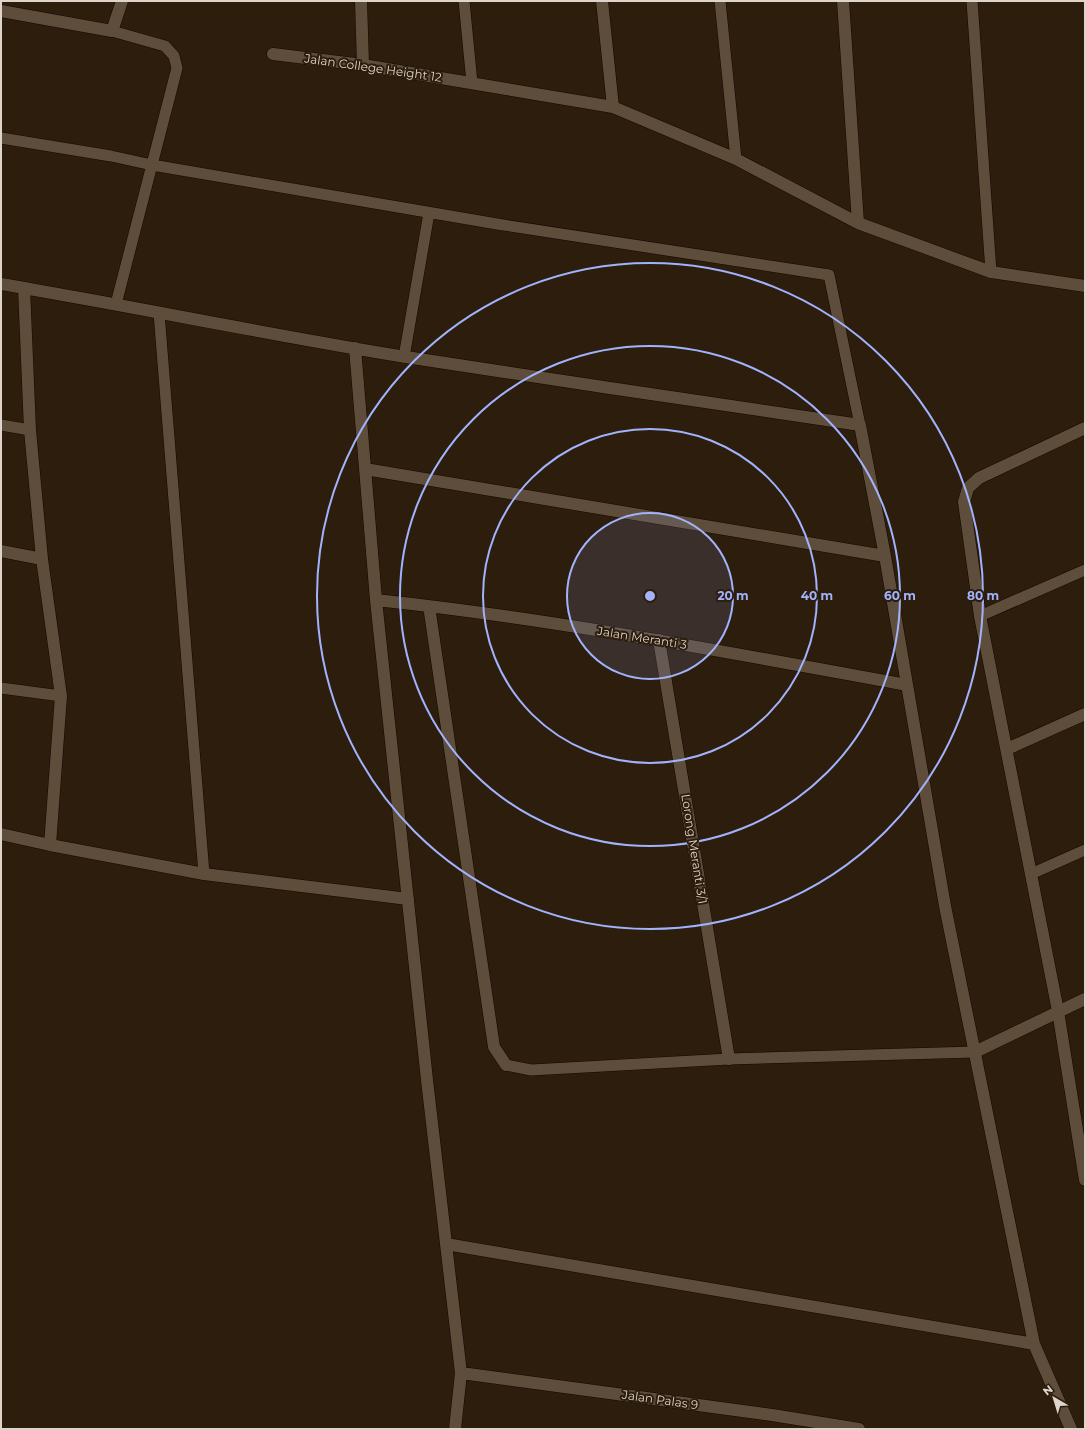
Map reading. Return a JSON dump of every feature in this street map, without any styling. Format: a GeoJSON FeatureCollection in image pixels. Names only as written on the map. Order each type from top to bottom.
{"type":"FeatureCollection","features":[{"type":"Feature","properties":{"kind":"street"},"geometry":{"type":"LineString","coordinates":[[1,11],[112,31],[122,1]]}},
{"type":"Feature","properties":{"kind":"street"},"geometry":{"type":"LineString","coordinates":[[360,1],[364,65]]}},
{"type":"Feature","properties":{"kind":"street"},"geometry":{"type":"LineString","coordinates":[[602,1],[613,107]]}},
{"type":"Feature","properties":{"kind":"street"},"geometry":{"type":"LineString","coordinates":[[843,1],[858,223]]}},
{"type":"Feature","properties":{"kind":"street","name":"Jalan College Height 12"},"geometry":{"type":"LineString","coordinates":[[273,54],[364,65],[613,107],[736,159],[858,223],[991,272],[1085,286]]}},
{"type":"Feature","properties":{"kind":"street"},"geometry":{"type":"LineString","coordinates":[[1,284],[404,357],[860,425],[885,556],[946,906],[1034,1344],[1071,1429]]}},
{"type":"Feature","properties":{"kind":"street"},"geometry":{"type":"LineString","coordinates":[[24,288],[30,430],[42,559],[61,696],[50,845]]}},
{"type":"Feature","properties":{"kind":"street"},"geometry":{"type":"LineString","coordinates":[[355,348],[376,600],[461,1373],[455,1429]]}},
{"type":"Feature","properties":{"kind":"street"},"geometry":{"type":"LineString","coordinates":[[1085,428],[980,478],[968,488],[964,502],[980,616],[1082,1138],[1085,1180]]}},
{"type":"Feature","properties":{"kind":"street"},"geometry":{"type":"LineString","coordinates":[[365,469],[885,556]]}},
{"type":"Feature","properties":{"kind":"street"},"geometry":{"type":"LineString","coordinates":[[1,551],[42,559]]}},
{"type":"Feature","properties":{"kind":"street","name":"Jalan Meranti 3"},"geometry":{"type":"LineString","coordinates":[[376,600],[429,606],[659,640],[907,685]]}},
{"type":"Feature","properties":{"kind":"street"},"geometry":{"type":"LineString","coordinates":[[429,606],[494,1047],[506,1066]]}},
{"type":"Feature","properties":{"kind":"street","name":"Lorong Meranti 3/1"},"geometry":{"type":"LineString","coordinates":[[659,640],[729,1059]]}},
{"type":"Feature","properties":{"kind":"street"},"geometry":{"type":"LineString","coordinates":[[1007,749],[1085,714]]}},
{"type":"Feature","properties":{"kind":"street"},"geometry":{"type":"LineString","coordinates":[[1,834],[50,845],[204,874],[408,899]]}},
{"type":"Feature","properties":{"kind":"street"},"geometry":{"type":"LineString","coordinates":[[975,1052],[1085,999]]}},
{"type":"Feature","properties":{"kind":"street"},"geometry":{"type":"LineString","coordinates":[[446,1244],[1034,1344]]}},
{"type":"Feature","properties":{"kind":"street","name":"Jalan Palas 9"},"geometry":{"type":"LineString","coordinates":[[461,1373],[772,1415],[859,1429]]}},
{"type":"Feature","properties":{"kind":"lane"},"geometry":{"type":"LineString","coordinates":[[464,1],[472,83]]}},
{"type":"Feature","properties":{"kind":"lane"},"geometry":{"type":"LineString","coordinates":[[720,1],[736,159]]}},
{"type":"Feature","properties":{"kind":"lane"},"geometry":{"type":"LineString","coordinates":[[972,1],[991,272]]}},
{"type":"Feature","properties":{"kind":"lane"},"geometry":{"type":"LineString","coordinates":[[112,31],[165,46],[174,56],[177,68],[116,304]]}},
{"type":"Feature","properties":{"kind":"lane"},"geometry":{"type":"LineString","coordinates":[[1,138],[111,156],[152,165],[429,213],[829,275],[860,425]]}},
{"type":"Feature","properties":{"kind":"lane"},"geometry":{"type":"LineString","coordinates":[[404,357],[429,213]]}},
{"type":"Feature","properties":{"kind":"lane"},"geometry":{"type":"LineString","coordinates":[[159,313],[204,874]]}},
{"type":"Feature","properties":{"kind":"lane"},"geometry":{"type":"LineString","coordinates":[[1,425],[30,430]]}},
{"type":"Feature","properties":{"kind":"lane"},"geometry":{"type":"LineString","coordinates":[[980,616],[1085,570]]}},
{"type":"Feature","properties":{"kind":"lane"},"geometry":{"type":"LineString","coordinates":[[1,688],[61,696]]}},
{"type":"Feature","properties":{"kind":"lane"},"geometry":{"type":"LineString","coordinates":[[1031,874],[1085,850]]}},
{"type":"Feature","properties":{"kind":"lane"},"geometry":{"type":"LineString","coordinates":[[506,1066],[531,1070],[729,1059],[975,1052]]}}]}
